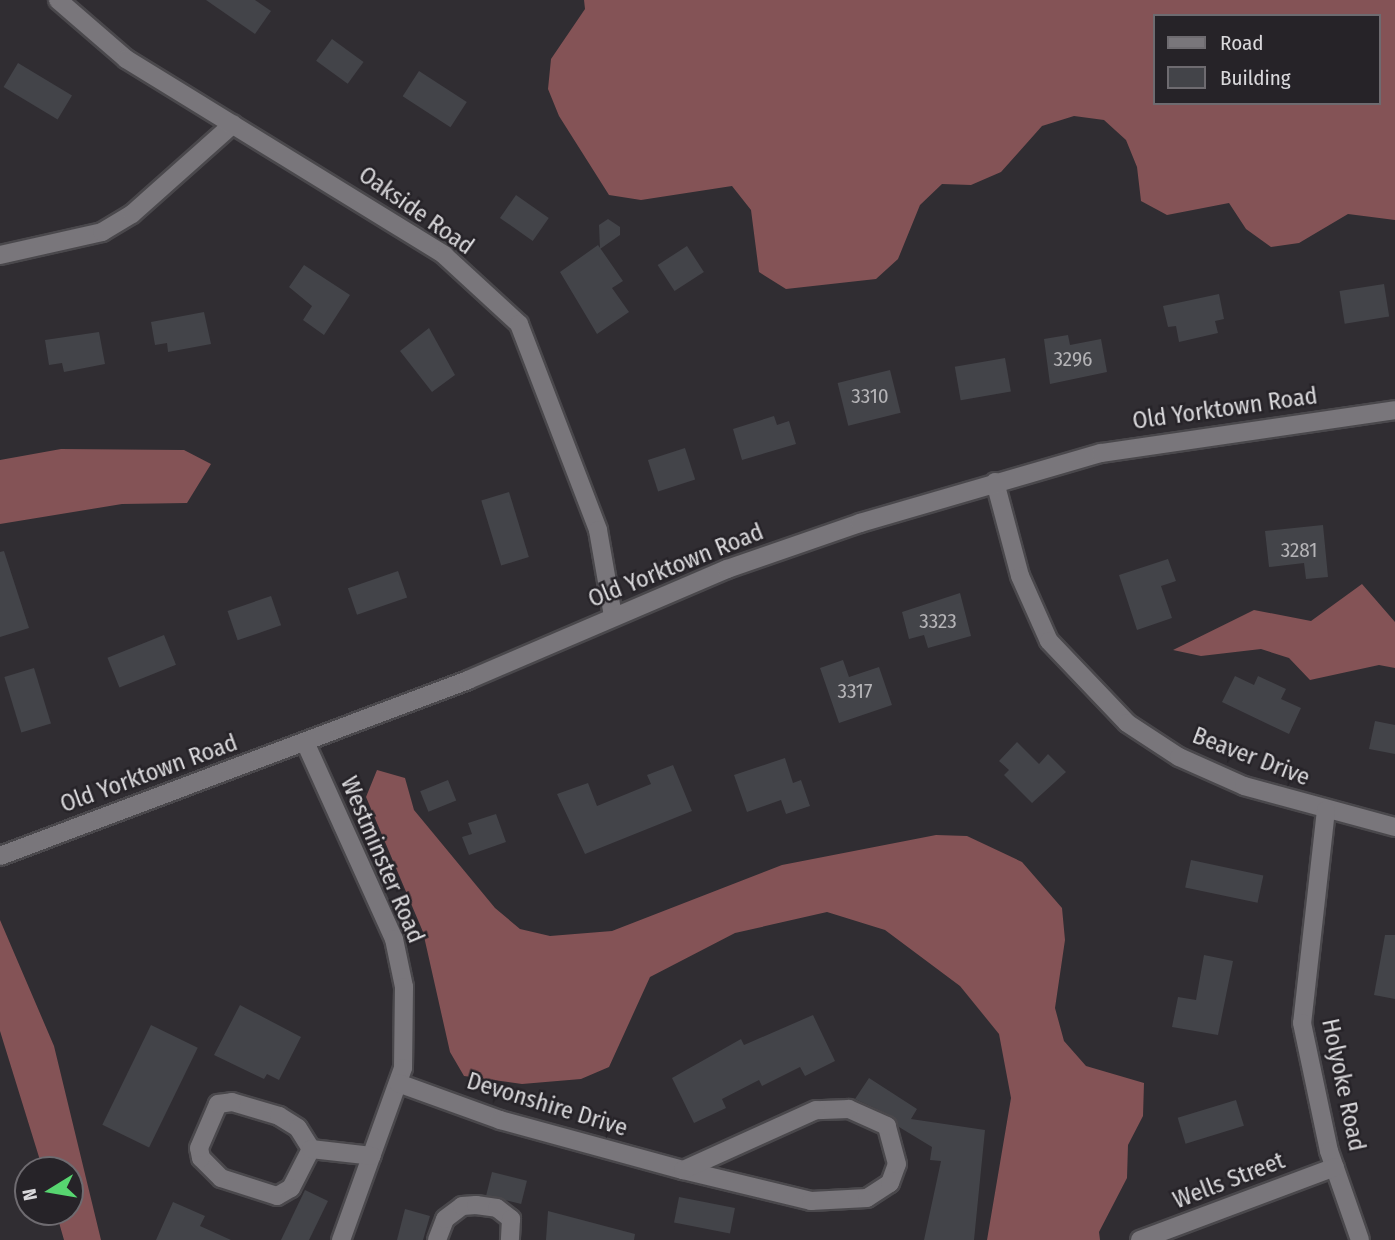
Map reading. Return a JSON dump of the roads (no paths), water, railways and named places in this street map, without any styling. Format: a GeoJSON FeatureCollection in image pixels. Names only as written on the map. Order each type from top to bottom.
{"type":"FeatureCollection","features":[{"type":"Feature","properties":{"kind":"street","name":"Oakside Road"},"geometry":{"type":"LineString","coordinates":[[58,0],[126,59],[444,255],[519,324],[598,530],[613,616]]}},
{"type":"Feature","properties":{"kind":"street"},"geometry":{"type":"LineString","coordinates":[[0,255],[102,232],[132,214],[233,124]]}},
{"type":"Feature","properties":{"kind":"street","name":"Old Yorktown Road"},"geometry":{"type":"LineString","coordinates":[[0,856],[305,742],[745,562],[995,482],[1175,438],[1395,410]]}},
{"type":"Feature","properties":{"kind":"street","name":"Beaver Drive"},"geometry":{"type":"LineString","coordinates":[[995,482],[1020,576],[1049,641],[1082,681],[1127,723],[1178,757],[1244,786],[1395,827]]}},
{"type":"Feature","properties":{"kind":"street","name":"Westminster Road"},"geometry":{"type":"LineString","coordinates":[[305,742],[394,939],[406,1019],[398,1083],[341,1240]]}},
{"type":"Feature","properties":{"kind":"street","name":"Holyoke Road"},"geometry":{"type":"LineString","coordinates":[[1326,810],[1307,942],[1302,1023],[1335,1167],[1360,1240]]}},
{"type":"Feature","properties":{"kind":"street","name":"Devonshire Drive"},"geometry":{"type":"LineString","coordinates":[[398,1083],[500,1120],[683,1170],[811,1201],[844,1202],[877,1193],[890,1183],[897,1164],[887,1126],[849,1108],[816,1110],[683,1170]]}},
{"type":"Feature","properties":{"kind":"street"},"geometry":{"type":"LineString","coordinates":[[233,1102],[279,1116],[298,1128],[311,1149],[291,1188],[277,1196],[222,1178],[201,1158],[199,1148],[218,1104],[233,1102]]}},
{"type":"Feature","properties":{"kind":"street"},"geometry":{"type":"LineString","coordinates":[[311,1149],[372,1156]]}},
{"type":"Feature","properties":{"kind":"street","name":"Wells Street"},"geometry":{"type":"LineString","coordinates":[[1140,1240],[1335,1167]]}},
{"type":"Feature","properties":{"kind":"street"},"geometry":{"type":"LineString","coordinates":[[437,1240],[445,1219],[461,1206],[476,1205],[497,1208],[511,1219],[510,1240]]}}]}
